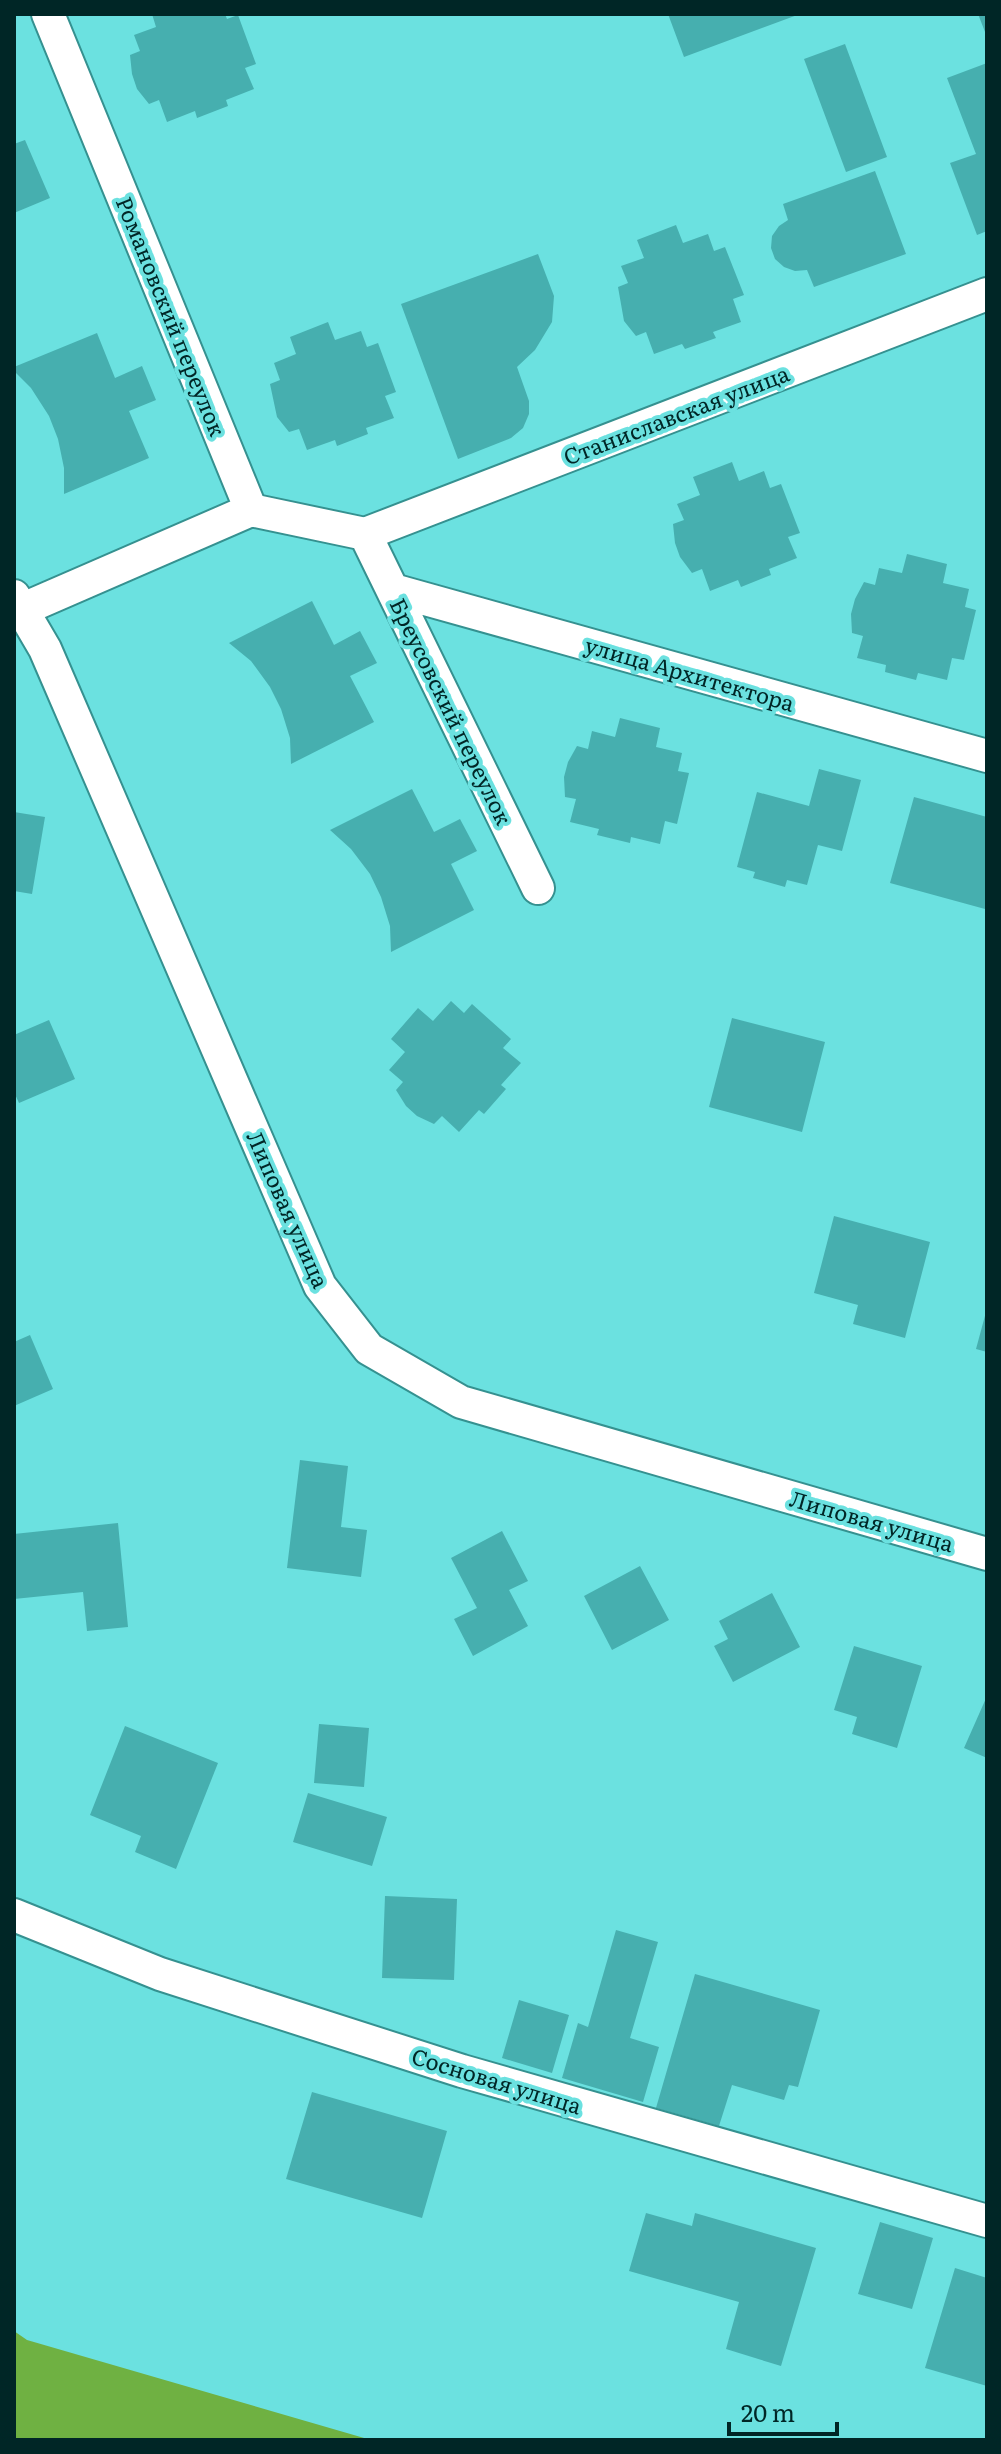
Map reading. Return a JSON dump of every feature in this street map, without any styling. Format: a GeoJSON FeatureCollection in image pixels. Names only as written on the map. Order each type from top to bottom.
{"type":"FeatureCollection","features":[{"type":"Feature","properties":{"kind":"street","name":"Романовский переулок"},"geometry":{"type":"LineString","coordinates":[[48,14],[251,510]]}},
{"type":"Feature","properties":{"kind":"street","name":"Станиславская улица"},"geometry":{"type":"LineString","coordinates":[[365,534],[987,294]]}},
{"type":"Feature","properties":{"kind":"street"},"geometry":{"type":"LineString","coordinates":[[17,606],[251,510],[365,534]]}},
{"type":"Feature","properties":{"kind":"street","name":"Бреусовский переулок"},"geometry":{"type":"LineString","coordinates":[[365,534],[538,888]]}},
{"type":"Feature","properties":{"kind":"street","name":"улица Архитектора"},"geometry":{"type":"LineString","coordinates":[[393,590],[987,756]]}},
{"type":"Feature","properties":{"kind":"street","name":"Липовая улица"},"geometry":{"type":"LineString","coordinates":[[17,606],[45,649],[320,1286],[369,1349],[461,1402],[987,1554]]}},
{"type":"Feature","properties":{"kind":"street","name":"Сосновая улица"},"geometry":{"type":"LineString","coordinates":[[14,1915],[160,1974],[462,2071],[987,2221]]}},
{"type":"Feature","properties":{"kind":"green space"},"geometry":{"type":"Polygon","coordinates":[[[14,2331],[27,2340],[371,2440],[14,2440],[14,2331]]]}},
{"type":"Feature","properties":{"kind":"building"},"geometry":{"type":"Polygon","coordinates":[[[152,14],[225,14],[227,19],[238,15],[256,64],[245,68],[254,89],[226,100],[228,106],[197,118],[195,111],[167,122],[159,100],[149,104],[137,89],[132,74],[130,55],[140,51],[134,35],[156,27],[152,14]]]}},
{"type":"Feature","properties":{"kind":"building"},"geometry":{"type":"Polygon","coordinates":[[[668,14],[800,14],[684,57],[668,14]]]}},
{"type":"Feature","properties":{"kind":"building"},"geometry":{"type":"Polygon","coordinates":[[[978,14],[987,14],[987,37],[978,14]]]}},
{"type":"Feature","properties":{"kind":"building"},"geometry":{"type":"Polygon","coordinates":[[[845,44],[887,157],[846,172],[804,59],[845,44]]]}},
{"type":"Feature","properties":{"kind":"building"},"geometry":{"type":"Polygon","coordinates":[[[987,63],[987,231],[977,235],[950,163],[976,154],[947,78],[987,63]]]}},
{"type":"Feature","properties":{"kind":"building"},"geometry":{"type":"Polygon","coordinates":[[[25,140],[50,198],[14,213],[14,144],[25,140]]]}},
{"type":"Feature","properties":{"kind":"building"},"geometry":{"type":"Polygon","coordinates":[[[875,171],[906,254],[814,287],[807,270],[795,271],[775,259],[771,248],[772,236],[788,220],[783,204],[875,171]]]}},
{"type":"Feature","properties":{"kind":"building"},"geometry":{"type":"Polygon","coordinates":[[[676,225],[683,243],[708,234],[714,251],[725,247],[744,295],[733,299],[741,322],[713,332],[716,338],[685,349],[682,344],[654,354],[646,332],[636,336],[624,321],[618,287],[628,283],[621,266],[644,258],[637,240],[676,225]]]}},
{"type":"Feature","properties":{"kind":"building"},"geometry":{"type":"Polygon","coordinates":[[[538,254],[554,296],[552,322],[535,350],[517,367],[529,401],[529,414],[523,428],[511,438],[458,459],[401,304],[538,254]]]}},
{"type":"Feature","properties":{"kind":"building"},"geometry":{"type":"Polygon","coordinates":[[[328,322],[335,340],[361,331],[367,347],[378,343],[396,392],[385,396],[394,418],[366,428],[368,434],[337,446],[335,440],[307,450],[299,429],[289,432],[277,417],[270,384],[280,380],[274,363],[296,354],[290,337],[328,322]]]}},
{"type":"Feature","properties":{"kind":"building"},"geometry":{"type":"Polygon","coordinates":[[[97,333],[115,378],[142,366],[156,400],[129,411],[149,458],[64,494],[64,468],[49,416],[14,367],[97,333]]]}},
{"type":"Feature","properties":{"kind":"building"},"geometry":{"type":"Polygon","coordinates":[[[732,462],[739,481],[764,471],[770,488],[781,484],[800,533],[788,537],[797,558],[769,569],[771,575],[741,587],[738,580],[710,591],[702,569],[692,573],[680,557],[673,524],[684,520],[677,504],[700,495],[693,477],[732,462]]]}},
{"type":"Feature","properties":{"kind":"building"},"geometry":{"type":"Polygon","coordinates":[[[907,554],[947,564],[943,583],[969,589],[965,607],[976,610],[964,660],[952,658],[947,680],[918,673],[916,680],[885,672],[886,665],[857,658],[863,636],[852,633],[851,614],[855,599],[864,582],[875,585],[879,568],[902,573],[907,554]]]}},
{"type":"Feature","properties":{"kind":"building"},"geometry":{"type":"Polygon","coordinates":[[[312,601],[334,645],[360,631],[377,663],[350,676],[374,722],[291,764],[290,738],[270,687],[251,661],[229,643],[312,601]]]}},
{"type":"Feature","properties":{"kind":"building"},"geometry":{"type":"Polygon","coordinates":[[[620,718],[660,728],[656,747],[682,753],[678,771],[689,773],[677,824],[665,821],[660,844],[631,837],[630,843],[597,835],[599,829],[570,822],[576,799],[565,797],[564,777],[568,762],[577,746],[588,749],[592,731],[615,737],[620,718]]]}},
{"type":"Feature","properties":{"kind":"building"},"geometry":{"type":"Polygon","coordinates":[[[819,769],[861,780],[842,851],[818,845],[807,885],[787,880],[785,887],[753,878],[755,872],[737,867],[757,792],[809,806],[819,769]]]}},
{"type":"Feature","properties":{"kind":"building"},"geometry":{"type":"Polygon","coordinates":[[[412,789],[434,832],[460,819],[477,851],[451,864],[474,910],[391,952],[390,926],[370,874],[351,849],[330,830],[412,789]]]}},
{"type":"Feature","properties":{"kind":"building"},"geometry":{"type":"Polygon","coordinates":[[[914,797],[987,817],[985,909],[890,883],[914,797]]]}},
{"type":"Feature","properties":{"kind":"building"},"geometry":{"type":"Polygon","coordinates":[[[14,812],[45,817],[32,894],[14,891],[14,812]]]}},
{"type":"Feature","properties":{"kind":"building"},"geometry":{"type":"Polygon","coordinates":[[[451,1001],[464,1013],[472,1004],[511,1039],[503,1048],[521,1063],[501,1085],[506,1089],[484,1114],[479,1110],[459,1132],[442,1116],[434,1124],[417,1116],[396,1090],[403,1082],[389,1070],[405,1052],[391,1039],[418,1008],[433,1021],[451,1001]]]}},
{"type":"Feature","properties":{"kind":"building"},"geometry":{"type":"Polygon","coordinates":[[[732,1018],[825,1042],[802,1132],[709,1107],[732,1018]]]}},
{"type":"Feature","properties":{"kind":"building"},"geometry":{"type":"Polygon","coordinates":[[[49,1020],[75,1079],[19,1103],[14,1092],[14,1035],[49,1020]]]}},
{"type":"Feature","properties":{"kind":"building"},"geometry":{"type":"Polygon","coordinates":[[[834,1216],[930,1242],[905,1338],[853,1324],[858,1305],[814,1293],[834,1216]]]}},
{"type":"Feature","properties":{"kind":"building"},"geometry":{"type":"Polygon","coordinates":[[[987,1312],[987,1352],[976,1349],[987,1312]]]}},
{"type":"Feature","properties":{"kind":"building"},"geometry":{"type":"Polygon","coordinates":[[[30,1335],[53,1389],[14,1406],[14,1342],[30,1335]]]}},
{"type":"Feature","properties":{"kind":"building"},"geometry":{"type":"Polygon","coordinates":[[[300,1460],[348,1466],[341,1527],[367,1530],[361,1577],[287,1568],[300,1460]]]}},
{"type":"Feature","properties":{"kind":"building"},"geometry":{"type":"Polygon","coordinates":[[[118,1523],[128,1627],[87,1631],[83,1592],[14,1599],[14,1534],[118,1523]]]}},
{"type":"Feature","properties":{"kind":"building"},"geometry":{"type":"Polygon","coordinates":[[[502,1531],[528,1581],[509,1590],[528,1626],[473,1656],[454,1619],[477,1608],[451,1558],[502,1531]]]}},
{"type":"Feature","properties":{"kind":"building"},"geometry":{"type":"Polygon","coordinates":[[[640,1566],[669,1620],[612,1650],[584,1596],[640,1566]]]}},
{"type":"Feature","properties":{"kind":"building"},"geometry":{"type":"Polygon","coordinates":[[[772,1593],[800,1647],[733,1682],[714,1646],[728,1639],[719,1621],[772,1593]]]}},
{"type":"Feature","properties":{"kind":"building"},"geometry":{"type":"Polygon","coordinates":[[[854,1646],[922,1666],[897,1748],[852,1734],[857,1717],[834,1710],[854,1646]]]}},
{"type":"Feature","properties":{"kind":"building"},"geometry":{"type":"Polygon","coordinates":[[[987,1696],[987,1758],[964,1748],[987,1696]]]}},
{"type":"Feature","properties":{"kind":"building"},"geometry":{"type":"Polygon","coordinates":[[[319,1724],[369,1728],[364,1787],[314,1783],[319,1724]]]}},
{"type":"Feature","properties":{"kind":"building"},"geometry":{"type":"Polygon","coordinates":[[[125,1726],[218,1763],[176,1869],[135,1852],[141,1836],[90,1815],[125,1726]]]}},
{"type":"Feature","properties":{"kind":"building"},"geometry":{"type":"Polygon","coordinates":[[[308,1793],[387,1817],[372,1866],[293,1842],[308,1793]]]}},
{"type":"Feature","properties":{"kind":"building"},"geometry":{"type":"Polygon","coordinates":[[[385,1896],[457,1899],[454,1980],[382,1978],[385,1896]]]}},
{"type":"Feature","properties":{"kind":"building"},"geometry":{"type":"Polygon","coordinates":[[[616,1930],[658,1942],[630,2038],[659,2047],[643,2102],[562,2078],[578,2023],[588,2027],[616,1930]]]}},
{"type":"Feature","properties":{"kind":"building"},"geometry":{"type":"Polygon","coordinates":[[[695,1974],[820,2010],[798,2087],[789,2085],[784,2100],[732,2085],[719,2126],[656,2108],[695,1974]]]}},
{"type":"Feature","properties":{"kind":"building"},"geometry":{"type":"Polygon","coordinates":[[[519,2000],[569,2015],[552,2073],[502,2058],[519,2000]]]}},
{"type":"Feature","properties":{"kind":"building"},"geometry":{"type":"Polygon","coordinates":[[[312,2092],[447,2131],[422,2218],[286,2179],[312,2092]]]}},
{"type":"Feature","properties":{"kind":"building"},"geometry":{"type":"Polygon","coordinates":[[[646,2213],[692,2226],[695,2213],[816,2248],[781,2366],[726,2349],[739,2302],[629,2271],[646,2213]]]}},
{"type":"Feature","properties":{"kind":"building"},"geometry":{"type":"Polygon","coordinates":[[[880,2222],[933,2238],[912,2309],[858,2294],[880,2222]]]}},
{"type":"Feature","properties":{"kind":"building"},"geometry":{"type":"Polygon","coordinates":[[[955,2268],[987,2278],[987,2386],[925,2368],[955,2268]]]}}]}
